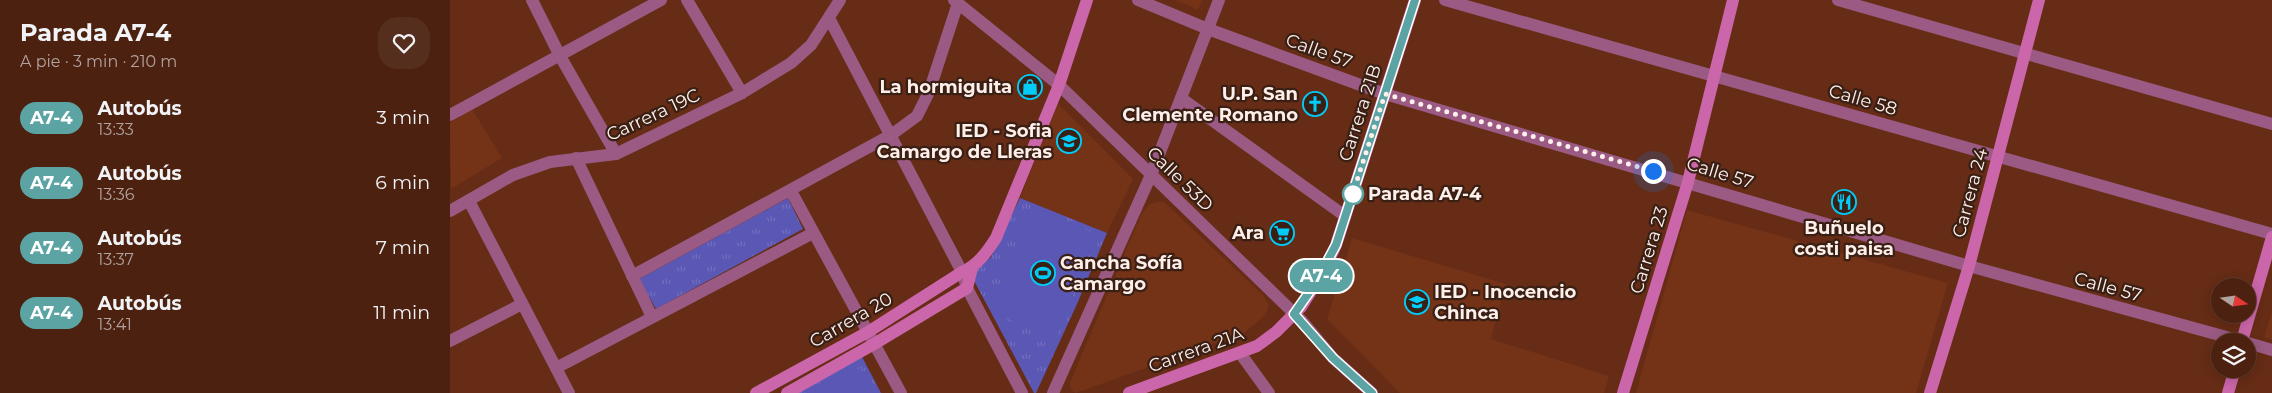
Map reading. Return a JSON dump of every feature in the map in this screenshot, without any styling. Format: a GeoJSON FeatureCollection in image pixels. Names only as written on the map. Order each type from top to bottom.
{"type":"FeatureCollection","features":[{"type":"Feature","properties":{"kind":"street"},"geometry":{"type":"LineString","coordinates":[[532,0],[560,56],[616,154]]}},
{"type":"Feature","properties":{"kind":"street"},"geometry":{"type":"LineString","coordinates":[[450,115],[661,0]]}},
{"type":"Feature","properties":{"kind":"street"},"geometry":{"type":"LineString","coordinates":[[687,0],[742,93]]}},
{"type":"Feature","properties":{"kind":"street","name":"Carrera 19C"},"geometry":{"type":"LineString","coordinates":[[451,208],[469,201],[513,176],[550,162],[616,154],[742,93],[791,63],[811,46],[830,20],[840,0]]}},
{"type":"Feature","properties":{"kind":"street"},"geometry":{"type":"LineString","coordinates":[[967,270],[987,252],[996,238],[1059,85],[1087,0]]}},
{"type":"Feature","properties":{"kind":"street","name":"Calle 57"},"geometry":{"type":"LineString","coordinates":[[1138,0],[1208,30],[1385,94],[1969,266],[2212,333]]}},
{"type":"Feature","properties":{"kind":"street"},"geometry":{"type":"LineString","coordinates":[[1053,393],[1151,175],[1219,0]]}},
{"type":"Feature","properties":{"kind":"street","name":"Carrera 21B"},"geometry":{"type":"LineString","coordinates":[[1294,314],[1323,272],[1336,245],[1415,0]]}},
{"type":"Feature","properties":{"kind":"street","name":"Calle 58"},"geometry":{"type":"LineString","coordinates":[[1445,0],[2272,235]]}},
{"type":"Feature","properties":{"kind":"street","name":"Carrera 23"},"geometry":{"type":"LineString","coordinates":[[1623,393],[1688,182],[1733,0]]}},
{"type":"Feature","properties":{"kind":"street"},"geometry":{"type":"LineString","coordinates":[[1838,0],[2272,124]]}},
{"type":"Feature","properties":{"kind":"street","name":"Carrera 24"},"geometry":{"type":"LineString","coordinates":[[1930,393],[1969,266],[2039,0]]}},
{"type":"Feature","properties":{"kind":"street"},"geometry":{"type":"LineString","coordinates":[[632,276],[891,135],[917,116],[929,92],[956,1]]}},
{"type":"Feature","properties":{"kind":"street","name":"Calle 53D"},"geometry":{"type":"LineString","coordinates":[[956,1],[1059,85],[1294,314],[1333,358],[1372,393]]}},
{"type":"Feature","properties":{"kind":"street"},"geometry":{"type":"LineString","coordinates":[[830,20],[891,135],[967,270],[967,288],[1022,393]]}},
{"type":"Feature","properties":{"kind":"street"},"geometry":{"type":"LineString","coordinates":[[1181,98],[1345,216]]}},
{"type":"Feature","properties":{"kind":"street"},"geometry":{"type":"LineString","coordinates":[[576,158],[652,317]]}},
{"type":"Feature","properties":{"kind":"street"},"geometry":{"type":"LineString","coordinates":[[791,191],[901,393]]}},
{"type":"Feature","properties":{"kind":"street"},"geometry":{"type":"LineString","coordinates":[[469,201],[569,393]]}},
{"type":"Feature","properties":{"kind":"street"},"geometry":{"type":"LineString","coordinates":[[556,368],[813,232]]}},
{"type":"Feature","properties":{"kind":"street"},"geometry":{"type":"LineString","coordinates":[[2243,333],[2272,235]]}},
{"type":"Feature","properties":{"kind":"street","name":"Carrera 20"},"geometry":{"type":"LineString","coordinates":[[756,393],[868,332],[967,270]]}},
{"type":"Feature","properties":{"kind":"street","name":"Carrera 20"},"geometry":{"type":"LineString","coordinates":[[787,393],[874,344],[967,288]]}},
{"type":"Feature","properties":{"kind":"street"},"geometry":{"type":"LineString","coordinates":[[450,341],[522,304]]}},
{"type":"Feature","properties":{"kind":"street","name":"Carrera 21A"},"geometry":{"type":"LineString","coordinates":[[1130,393],[1240,354],[1257,346],[1276,332],[1294,314]]}},
{"type":"Feature","properties":{"kind":"street"},"geometry":{"type":"LineString","coordinates":[[2256,345],[2272,350]]}},
{"type":"Feature","properties":{"kind":"street"},"geometry":{"type":"LineString","coordinates":[[1240,354],[1269,393]]}},
{"type":"Feature","properties":{"kind":"street"},"geometry":{"type":"LineString","coordinates":[[2228,393],[2232,378]]}},
{"type":"Feature","properties":{"kind":"shaded area"},"geometry":{"type":"Polygon","coordinates":[[[1176,0],[1202,0],[1198,10],[1176,0]]]}},
{"type":"Feature","properties":{"kind":"shaded area","name":"IED - Sofia Camargo de Lleras"},"geometry":{"type":"Polygon","coordinates":[[[1058,104],[1133,179],[1107,233],[1020,198],[1058,104]]]}},
{"type":"Feature","properties":{"kind":"shaded area"},"geometry":{"type":"Polygon","coordinates":[[[472,109],[502,158],[451,189],[450,123],[472,109]]]}},
{"type":"Feature","properties":{"kind":"shaded area"},"geometry":{"type":"Polygon","coordinates":[[[1164,202],[1263,295],[1268,303],[1268,309],[1265,315],[1244,333],[1076,393],[1071,390],[1069,385],[1141,215],[1149,204],[1164,202]]]}},
{"type":"Feature","properties":{"kind":"shaded area"},"geometry":{"type":"Polygon","coordinates":[[[1687,210],[1948,283],[1916,393],[1636,393],[1687,210]]]}},
{"type":"Feature","properties":{"kind":"shaded area","name":"IED - Inocencio Chinca"},"geometry":{"type":"Polygon","coordinates":[[[1352,238],[1506,284],[1491,339],[1609,376],[1604,393],[1400,393],[1327,319],[1352,238]]]}},
{"type":"Feature","properties":{"kind":"shaded area"},"geometry":{"type":"Polygon","coordinates":[[[2272,312],[2272,340],[2264,337],[2272,312]]]}},
{"type":"Feature","properties":{"kind":"green space"},"geometry":{"type":"Polygon","coordinates":[[[788,198],[803,229],[656,309],[639,279],[788,198]]]}},
{"type":"Feature","properties":{"kind":"green space"},"geometry":{"type":"Polygon","coordinates":[[[1020,198],[1107,233],[1036,393],[1034,393],[971,275],[991,257],[1020,198]]]}},
{"type":"Feature","properties":{"kind":"green space","name":"Cancha Sofía Camargo"},"geometry":{"type":"Polygon","coordinates":[[[1031,207],[1098,235],[1054,340],[990,310],[1031,207]]]}},
{"type":"Feature","properties":{"kind":"green space"},"geometry":{"type":"Polygon","coordinates":[[[860,353],[881,393],[796,393],[860,353]]]}},
{"type":"Feature","properties":{"kind":"green space"},"geometry":{"type":"Polygon","coordinates":[[[860,368],[874,393],[815,393],[860,368]]]}},
{"type":"Feature","properties":{"kind":"bus line","name":"A7-4"},"geometry":{"type":"LineString","coordinates":[[1372,393],[1333,358],[1294,314],[1308,297],[1336,245],[1415,0]]}},
{"type":"Feature","properties":{"kind":"place","name":"La hormiguita"},"geometry":{"type":"Point","coordinates":[1030,87]}},
{"type":"Feature","properties":{"kind":"place","name":"U.P. San Clemente Romano"},"geometry":{"type":"Point","coordinates":[1315,104]}},
{"type":"Feature","properties":{"kind":"place","name":"IED - Sofia Camargo de Lleras"},"geometry":{"type":"Point","coordinates":[1069,141]}},
{"type":"Feature","properties":{"kind":"place","name":"Parada A7-4"},"geometry":{"type":"Point","coordinates":[1353,194]}},
{"type":"Feature","properties":{"kind":"place","name":"Buñuelo costi paisa"},"geometry":{"type":"Point","coordinates":[1844,202]}},
{"type":"Feature","properties":{"kind":"place","name":"Ara"},"geometry":{"type":"Point","coordinates":[1282,233]}},
{"type":"Feature","properties":{"kind":"place","name":"Cancha Sofía Camargo"},"geometry":{"type":"Point","coordinates":[1043,273]}},
{"type":"Feature","properties":{"kind":"place","name":"IED - Inocencio Chinca"},"geometry":{"type":"Point","coordinates":[1417,302]}},
{"type":"Feature","properties":{"kind":"route"},"geometry":{"type":"LineString","coordinates":[[1353,194],[1351,199],[1385,94],[1653,171]]}}]}
